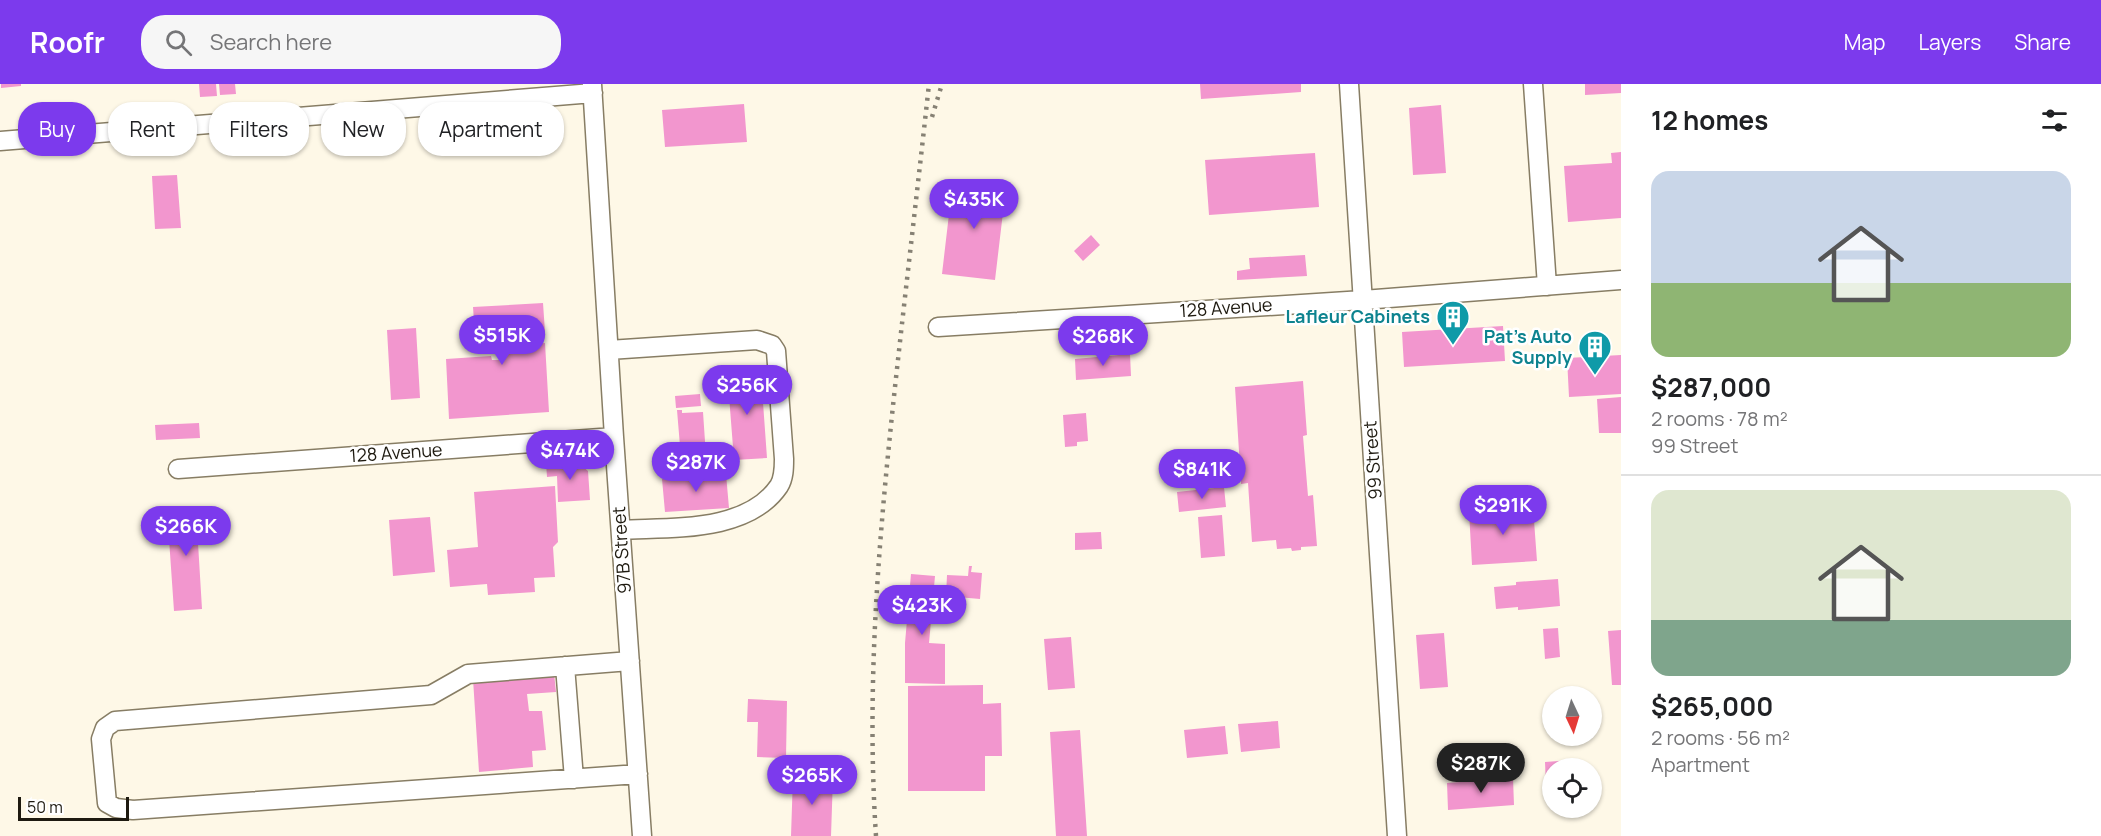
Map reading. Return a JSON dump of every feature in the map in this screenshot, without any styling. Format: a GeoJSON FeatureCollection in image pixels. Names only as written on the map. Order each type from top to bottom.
{"type":"FeatureCollection","features":[{"type":"Feature","properties":{"kind":"street","name":"99 Street"},"geometry":{"type":"LineString","coordinates":[[1349,84],[1397,836]]}},
{"type":"Feature","properties":{"kind":"street"},"geometry":{"type":"LineString","coordinates":[[1533,84],[1547,286]]}},
{"type":"Feature","properties":{"kind":"street"},"geometry":{"type":"LineString","coordinates":[[0,141],[593,88]]}},
{"type":"Feature","properties":{"kind":"street","name":"97B Street"},"geometry":{"type":"LineString","coordinates":[[593,88],[614,437],[642,836]]}},
{"type":"Feature","properties":{"kind":"street","name":"128 Avenue"},"geometry":{"type":"LineString","coordinates":[[938,327],[1363,300],[1621,280]]}},
{"type":"Feature","properties":{"kind":"street"},"geometry":{"type":"LineString","coordinates":[[609,350],[757,340],[772,345],[776,351],[784,459],[784,473],[780,485],[751,510],[726,521],[709,525],[621,530]]}},
{"type":"Feature","properties":{"kind":"street","name":"128 Avenue"},"geometry":{"type":"LineString","coordinates":[[178,469],[614,437]]}},
{"type":"Feature","properties":{"kind":"street"},"geometry":{"type":"LineString","coordinates":[[630,661],[468,674],[431,695],[115,721],[105,728],[101,739],[107,803],[116,808],[133,810],[638,774]]}},
{"type":"Feature","properties":{"kind":"street"},"geometry":{"type":"LineString","coordinates":[[565,666],[574,779]]}},
{"type":"Feature","properties":{"kind":"building"},"geometry":{"type":"Polygon","coordinates":[[[1,84],[21,84],[21,86],[1,88],[1,84]]]}},
{"type":"Feature","properties":{"kind":"building"},"geometry":{"type":"Polygon","coordinates":[[[199,84],[216,84],[217,96],[200,97],[199,84]]]}},
{"type":"Feature","properties":{"kind":"building"},"geometry":{"type":"Polygon","coordinates":[[[219,84],[235,84],[236,94],[220,95],[219,84]]]}},
{"type":"Feature","properties":{"kind":"building"},"geometry":{"type":"Polygon","coordinates":[[[1200,84],[1301,84],[1301,92],[1201,99],[1200,84]]]}},
{"type":"Feature","properties":{"kind":"building"},"geometry":{"type":"Polygon","coordinates":[[[1585,84],[1621,84],[1621,93],[1585,95],[1585,84]]]}},
{"type":"Feature","properties":{"kind":"building"},"geometry":{"type":"Polygon","coordinates":[[[744,104],[747,142],[665,147],[662,110],[744,104]]]}},
{"type":"Feature","properties":{"kind":"building"},"geometry":{"type":"Polygon","coordinates":[[[1441,105],[1446,173],[1413,175],[1409,108],[1441,105]]]}},
{"type":"Feature","properties":{"kind":"building"},"geometry":{"type":"Polygon","coordinates":[[[1621,152],[1621,218],[1568,222],[1564,166],[1612,163],[1611,153],[1621,152]]]}},
{"type":"Feature","properties":{"kind":"building"},"geometry":{"type":"Polygon","coordinates":[[[1315,153],[1319,207],[1209,215],[1205,160],[1315,153]]]}},
{"type":"Feature","properties":{"kind":"building"},"geometry":{"type":"Polygon","coordinates":[[[177,175],[181,228],[155,229],[152,176],[177,175]]]}},
{"type":"Feature","properties":{"kind":"building"},"geometry":{"type":"Polygon","coordinates":[[[953,180],[1006,187],[995,280],[942,274],[953,180]]]}},
{"type":"Feature","properties":{"kind":"building"},"geometry":{"type":"Polygon","coordinates":[[[1091,235],[1100,245],[1083,261],[1074,251],[1091,235]]]}},
{"type":"Feature","properties":{"kind":"building"},"geometry":{"type":"Polygon","coordinates":[[[1305,255],[1307,276],[1237,280],[1237,271],[1250,269],[1249,258],[1305,255]]]}},
{"type":"Feature","properties":{"kind":"building"},"geometry":{"type":"Polygon","coordinates":[[[543,303],[545,332],[531,333],[532,344],[545,343],[549,412],[449,419],[446,359],[491,356],[492,360],[500,360],[499,347],[492,347],[491,335],[475,336],[473,307],[543,303]]]}},
{"type":"Feature","properties":{"kind":"building","name":"Lafleur Cabinets"},"geometry":{"type":"Polygon","coordinates":[[[1503,326],[1505,361],[1404,367],[1402,332],[1503,326]]]}},
{"type":"Feature","properties":{"kind":"building"},"geometry":{"type":"Polygon","coordinates":[[[416,328],[420,398],[391,400],[387,330],[416,328]]]}},
{"type":"Feature","properties":{"kind":"building"},"geometry":{"type":"Polygon","coordinates":[[[1130,354],[1131,376],[1076,380],[1075,359],[1130,354]]]}},
{"type":"Feature","properties":{"kind":"building","name":"Pat's Auto Supply"},"geometry":{"type":"Polygon","coordinates":[[[1621,355],[1621,394],[1569,397],[1567,358],[1621,355]]]}},
{"type":"Feature","properties":{"kind":"building"},"geometry":{"type":"Polygon","coordinates":[[[741,369],[742,377],[761,375],[767,458],[734,460],[727,370],[741,369]]]}},
{"type":"Feature","properties":{"kind":"building"},"geometry":{"type":"Polygon","coordinates":[[[1303,381],[1307,435],[1303,436],[1308,496],[1313,495],[1317,546],[1301,547],[1301,550],[1292,551],[1291,548],[1277,549],[1276,540],[1252,542],[1248,483],[1241,484],[1235,387],[1303,381]]]}},
{"type":"Feature","properties":{"kind":"building"},"geometry":{"type":"Polygon","coordinates":[[[700,394],[701,406],[676,408],[675,396],[700,394]]]}},
{"type":"Feature","properties":{"kind":"building"},"geometry":{"type":"Polygon","coordinates":[[[1621,397],[1621,433],[1599,433],[1597,399],[1621,397]]]}},
{"type":"Feature","properties":{"kind":"building"},"geometry":{"type":"Polygon","coordinates":[[[677,410],[682,410],[682,413],[703,412],[706,456],[681,458],[677,410]]]}},
{"type":"Feature","properties":{"kind":"building"},"geometry":{"type":"Polygon","coordinates":[[[1086,413],[1088,441],[1077,442],[1077,446],[1065,447],[1063,415],[1086,413]]]}},
{"type":"Feature","properties":{"kind":"building"},"geometry":{"type":"Polygon","coordinates":[[[199,423],[200,438],[156,440],[155,425],[199,423]]]}},
{"type":"Feature","properties":{"kind":"building"},"geometry":{"type":"Polygon","coordinates":[[[576,461],[588,471],[590,500],[558,502],[557,476],[547,477],[546,463],[576,461]]]}},
{"type":"Feature","properties":{"kind":"building"},"geometry":{"type":"Polygon","coordinates":[[[726,474],[729,508],[665,512],[662,479],[726,474]]]}},
{"type":"Feature","properties":{"kind":"building"},"geometry":{"type":"Polygon","coordinates":[[[555,486],[558,542],[553,547],[555,577],[534,578],[535,592],[488,595],[487,584],[450,587],[447,550],[478,547],[474,492],[555,486]]]}},
{"type":"Feature","properties":{"kind":"building"},"geometry":{"type":"Polygon","coordinates":[[[1224,487],[1226,507],[1179,512],[1177,492],[1224,487]]]}},
{"type":"Feature","properties":{"kind":"building"},"geometry":{"type":"Polygon","coordinates":[[[1533,507],[1537,561],[1472,565],[1469,511],[1533,507]]]}},
{"type":"Feature","properties":{"kind":"building"},"geometry":{"type":"Polygon","coordinates":[[[203,508],[205,543],[198,543],[202,609],[174,611],[167,510],[203,508]]]}},
{"type":"Feature","properties":{"kind":"building"},"geometry":{"type":"Polygon","coordinates":[[[1222,515],[1225,556],[1201,558],[1198,517],[1222,515]]]}},
{"type":"Feature","properties":{"kind":"building"},"geometry":{"type":"Polygon","coordinates":[[[430,517],[435,572],[393,576],[389,520],[430,517]]]}},
{"type":"Feature","properties":{"kind":"building"},"geometry":{"type":"Polygon","coordinates":[[[1101,532],[1102,549],[1075,550],[1075,533],[1101,532]]]}},
{"type":"Feature","properties":{"kind":"building"},"geometry":{"type":"Polygon","coordinates":[[[969,566],[972,566],[971,572],[982,573],[980,599],[946,596],[947,575],[968,576],[969,566]]]}},
{"type":"Feature","properties":{"kind":"building"},"geometry":{"type":"Polygon","coordinates":[[[911,574],[935,576],[929,643],[945,644],[945,684],[905,683],[905,643],[911,574]]]}},
{"type":"Feature","properties":{"kind":"building"},"geometry":{"type":"Polygon","coordinates":[[[1558,579],[1560,606],[1518,610],[1518,607],[1496,609],[1494,587],[1516,585],[1516,582],[1558,579]]]}},
{"type":"Feature","properties":{"kind":"building"},"geometry":{"type":"Polygon","coordinates":[[[1558,628],[1560,657],[1545,659],[1543,629],[1558,628]]]}},
{"type":"Feature","properties":{"kind":"building"},"geometry":{"type":"Polygon","coordinates":[[[1621,630],[1621,685],[1612,685],[1608,631],[1621,630]]]}},
{"type":"Feature","properties":{"kind":"building"},"geometry":{"type":"Polygon","coordinates":[[[1444,633],[1448,687],[1420,689],[1416,635],[1444,633]]]}},
{"type":"Feature","properties":{"kind":"building"},"geometry":{"type":"Polygon","coordinates":[[[1071,637],[1075,688],[1048,690],[1044,639],[1071,637]]]}},
{"type":"Feature","properties":{"kind":"building"},"geometry":{"type":"Polygon","coordinates":[[[554,673],[556,692],[527,694],[529,711],[542,711],[546,750],[532,751],[533,767],[479,772],[473,679],[554,673]]]}},
{"type":"Feature","properties":{"kind":"building"},"geometry":{"type":"Polygon","coordinates":[[[983,685],[983,704],[1001,703],[1002,756],[985,756],[985,791],[908,791],[908,686],[983,685]]]}},
{"type":"Feature","properties":{"kind":"building"},"geometry":{"type":"Polygon","coordinates":[[[748,699],[787,701],[786,758],[757,757],[758,722],[747,722],[748,699]]]}},
{"type":"Feature","properties":{"kind":"building"},"geometry":{"type":"Polygon","coordinates":[[[1278,721],[1280,748],[1241,752],[1238,724],[1278,721]]]}},
{"type":"Feature","properties":{"kind":"building"},"geometry":{"type":"Polygon","coordinates":[[[1225,726],[1228,754],[1187,758],[1184,730],[1225,726]]]}},
{"type":"Feature","properties":{"kind":"building"},"geometry":{"type":"Polygon","coordinates":[[[1080,730],[1087,836],[1056,836],[1050,732],[1080,730]]]}},
{"type":"Feature","properties":{"kind":"building"},"geometry":{"type":"Polygon","coordinates":[[[793,776],[833,777],[831,836],[791,836],[793,776]]]}},
{"type":"Feature","properties":{"kind":"building"},"geometry":{"type":"Polygon","coordinates":[[[1513,778],[1514,805],[1448,810],[1447,783],[1513,778]]]}},
{"type":"Feature","properties":{"kind":"railway"},"geometry":{"type":"LineString","coordinates":[[876,836],[872,723],[879,555],[895,387],[929,84]]}},
{"type":"Feature","properties":{"kind":"railway"},"geometry":{"type":"LineString","coordinates":[[932,117],[942,84]]}},
{"type":"Feature","properties":{"kind":"place","name":"Lafleur Cabinets"},"geometry":{"type":"Point","coordinates":[1453,346]}},
{"type":"Feature","properties":{"kind":"place","name":"Pat's Auto Supply"},"geometry":{"type":"Point","coordinates":[1595,376]}}]}
